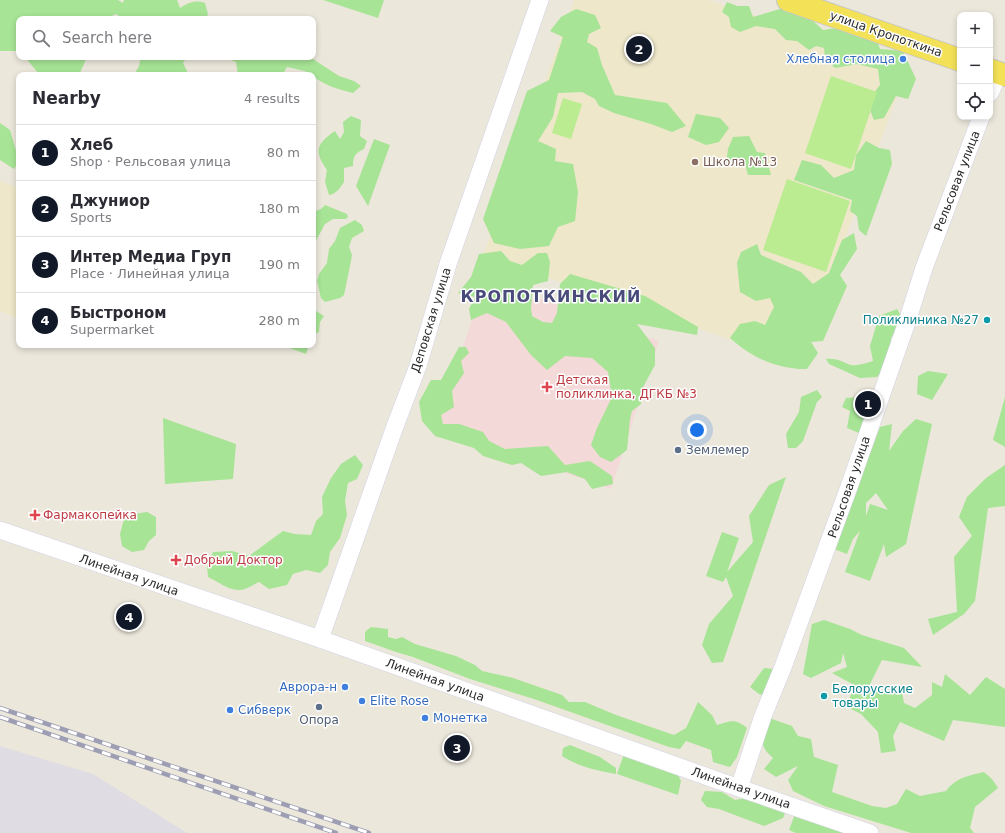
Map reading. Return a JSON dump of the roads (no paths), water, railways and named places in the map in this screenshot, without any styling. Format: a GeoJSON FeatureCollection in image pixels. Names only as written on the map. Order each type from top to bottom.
{"type":"FeatureCollection","features":[{"type":"Feature","properties":{"kind":"main road","name":"улица Кропоткина"},"geometry":{"type":"LineString","coordinates":[[788,0],[957,59]]}},
{"type":"Feature","properties":{"kind":"street","name":"Деповская улица"},"geometry":{"type":"LineString","coordinates":[[320,639],[394,429],[418,366],[448,264],[540,0]]}},
{"type":"Feature","properties":{"kind":"street"},"geometry":{"type":"LineString","coordinates":[[993,86],[998,73]]}},
{"type":"Feature","properties":{"kind":"street","name":"Рельсовая улица"},"geometry":{"type":"LineString","coordinates":[[739,788],[763,716],[783,667],[850,487],[924,268],[980,120]]}},
{"type":"Feature","properties":{"kind":"street","name":"Линейная улица"},"geometry":{"type":"LineString","coordinates":[[0,530],[320,639],[870,833]]}},
{"type":"Feature","properties":{"kind":"railway"},"geometry":{"type":"LineString","coordinates":[[0,708],[369,833]]}},
{"type":"Feature","properties":{"kind":"railway"},"geometry":{"type":"LineString","coordinates":[[0,717],[336,833]]}},
{"type":"Feature","properties":{"kind":"place","name":"Джуниор"},"geometry":{"type":"Point","coordinates":[639,49]}},
{"type":"Feature","properties":{"kind":"place","name":"Хлебная столица"},"geometry":{"type":"Point","coordinates":[903,59]}},
{"type":"Feature","properties":{"kind":"place","name":"Школа №13"},"geometry":{"type":"Point","coordinates":[695,162]}},
{"type":"Feature","properties":{"kind":"place","name":"Поликлиника №27"},"geometry":{"type":"Point","coordinates":[987,320]}},
{"type":"Feature","properties":{"kind":"place","name":"Детская поликлинка, ДГКБ №3"},"geometry":{"type":"Point","coordinates":[547,387]}},
{"type":"Feature","properties":{"kind":"place","name":"Хлеб"},"geometry":{"type":"Point","coordinates":[868,404]}},
{"type":"Feature","properties":{"kind":"place","name":"Землемер"},"geometry":{"type":"Point","coordinates":[678,450]}},
{"type":"Feature","properties":{"kind":"place","name":"Фармакопейка"},"geometry":{"type":"Point","coordinates":[35,515]}},
{"type":"Feature","properties":{"kind":"place","name":"Добрый Доктор"},"geometry":{"type":"Point","coordinates":[176,560]}},
{"type":"Feature","properties":{"kind":"place","name":"Быстроном"},"geometry":{"type":"Point","coordinates":[129,617]}},
{"type":"Feature","properties":{"kind":"place","name":"Аврора-н"},"geometry":{"type":"Point","coordinates":[345,687]}},
{"type":"Feature","properties":{"kind":"place","name":"Белорусские товары"},"geometry":{"type":"Point","coordinates":[824,696]}},
{"type":"Feature","properties":{"kind":"place","name":"Elite Rose"},"geometry":{"type":"Point","coordinates":[362,701]}},
{"type":"Feature","properties":{"kind":"place","name":"Опора"},"geometry":{"type":"Point","coordinates":[319,707]}},
{"type":"Feature","properties":{"kind":"place","name":"Сибверк"},"geometry":{"type":"Point","coordinates":[230,710]}},
{"type":"Feature","properties":{"kind":"place","name":"Монетка"},"geometry":{"type":"Point","coordinates":[425,718]}},
{"type":"Feature","properties":{"kind":"place","name":"Интер Медиа Груп"},"geometry":{"type":"Point","coordinates":[457,748]}},
{"type":"Feature","properties":{"kind":"district","name":"КРОПОТКИНСКИЙ"},"geometry":{"type":"Point","coordinates":[551,296]}}]}
